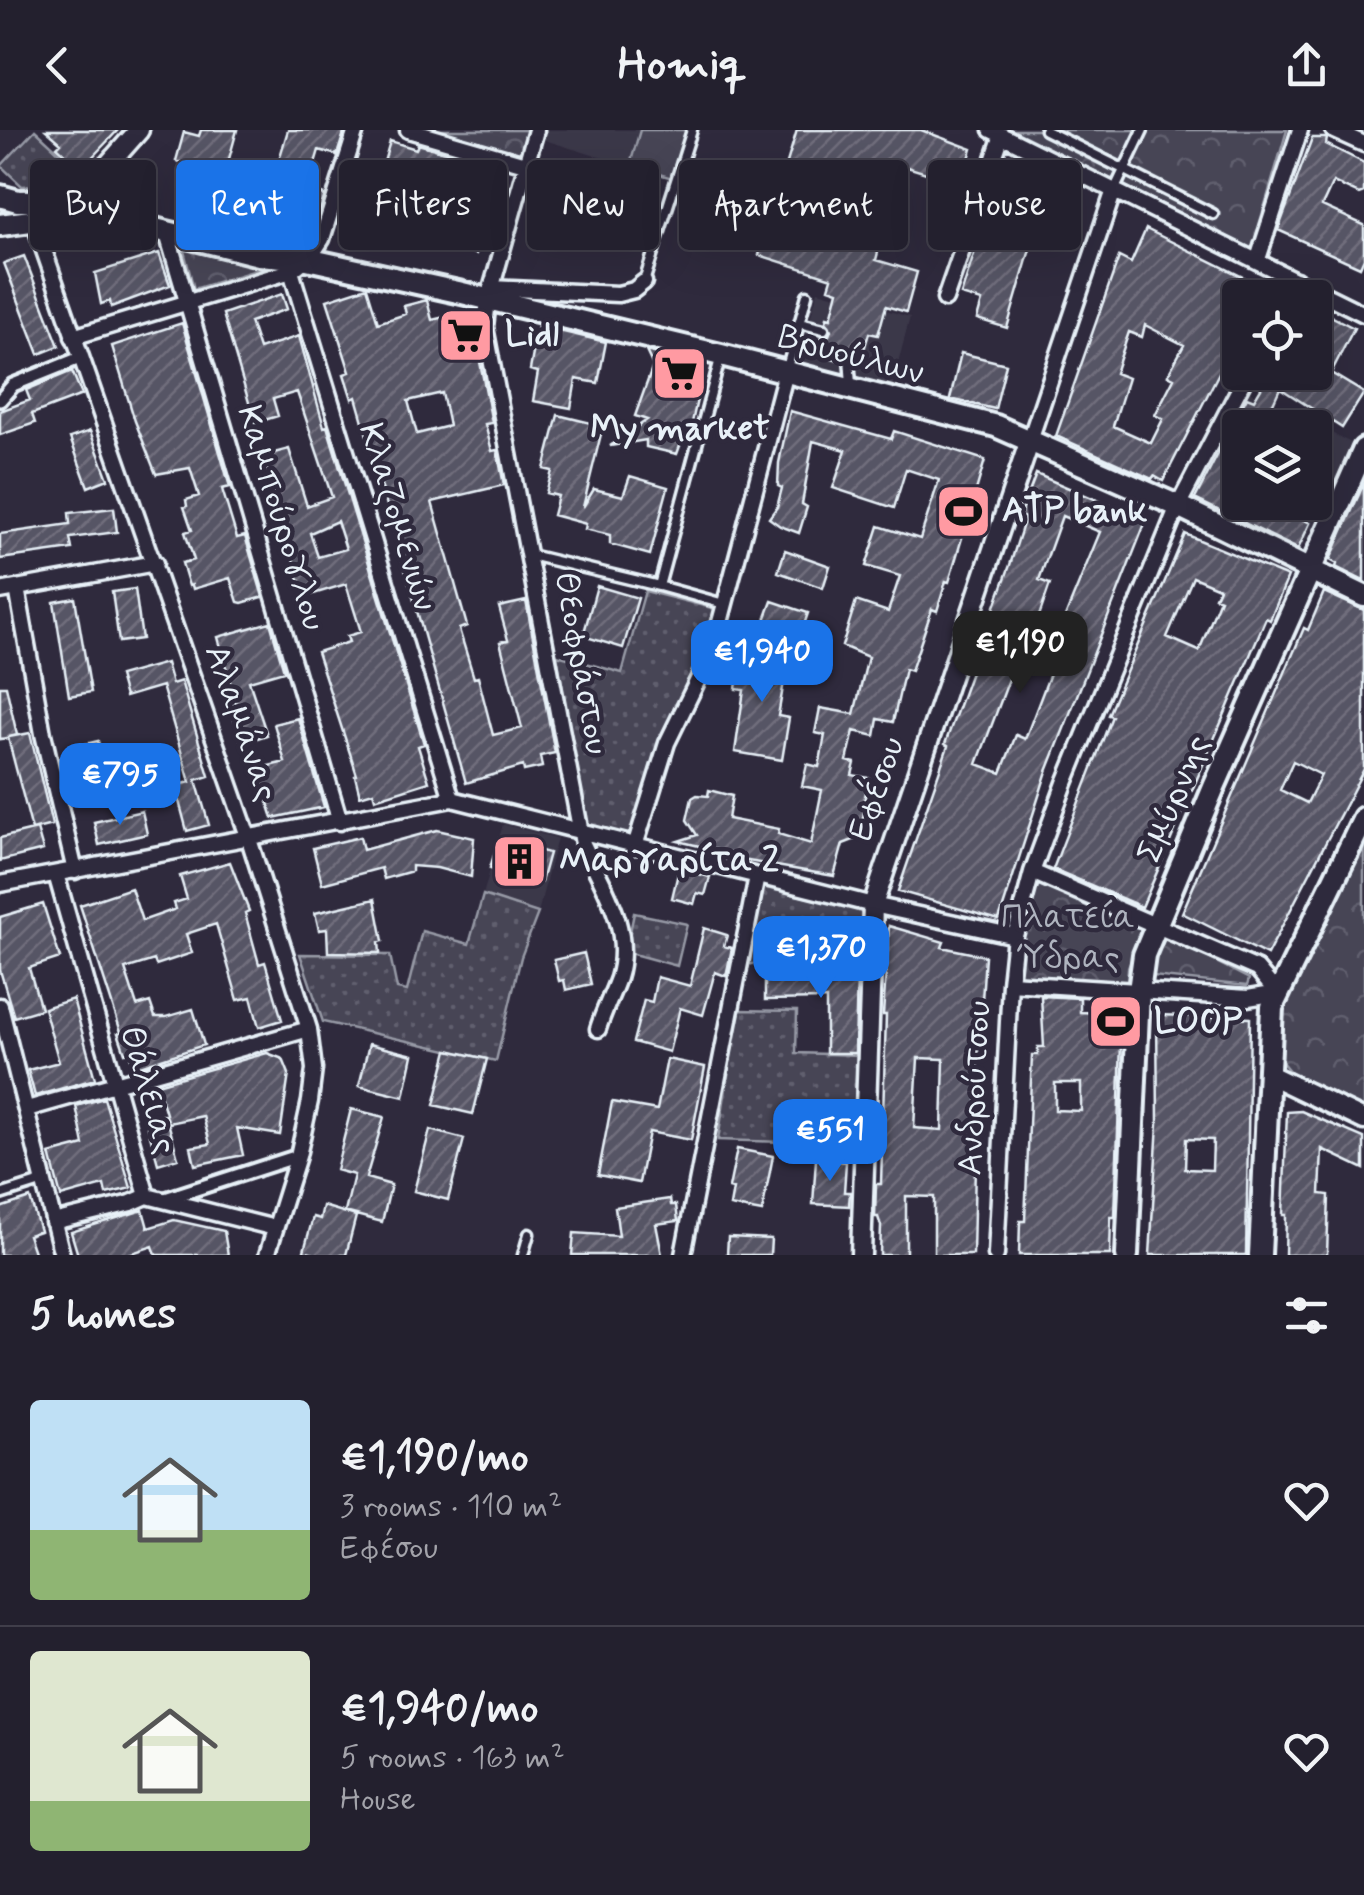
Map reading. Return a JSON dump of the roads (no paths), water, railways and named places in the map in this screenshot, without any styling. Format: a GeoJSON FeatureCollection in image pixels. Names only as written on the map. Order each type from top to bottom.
{"type":"FeatureCollection","features":[{"type":"Feature","properties":{"kind":"main road","name":"Βρυούλων"},"geometry":{"type":"LineString","coordinates":[[4,197],[30,200]]}},
{"type":"Feature","properties":{"kind":"main road","name":"Βρυούλων"},"geometry":{"type":"LineString","coordinates":[[156,215],[262,244],[297,262]]}},
{"type":"Feature","properties":{"kind":"main road","name":"Βρυούλων"},"geometry":{"type":"LineString","coordinates":[[0,224],[30,219]]}},
{"type":"Feature","properties":{"kind":"main road","name":"Βρυούλων"},"geometry":{"type":"LineString","coordinates":[[156,227],[259,256],[489,294],[996,426],[1178,506],[1364,596]]}},
{"type":"Feature","properties":{"kind":"main road","name":"Σμύρνης"},"geometry":{"type":"LineString","coordinates":[[1127,1255],[1144,954],[1309,570],[1362,457]]}},
{"type":"Feature","properties":{"kind":"main road"},"geometry":{"type":"LineString","coordinates":[[1260,1255],[1269,1028],[1277,993],[1364,818]]}},
{"type":"Feature","properties":{"kind":"street"},"geometry":{"type":"LineString","coordinates":[[112,160],[139,130]]}},
{"type":"Feature","properties":{"kind":"street"},"geometry":{"type":"LineString","coordinates":[[73,337],[297,262],[322,240],[356,130]]}},
{"type":"Feature","properties":{"kind":"street"},"geometry":{"type":"LineString","coordinates":[[408,130],[525,164]]}},
{"type":"Feature","properties":{"kind":"street","name":"Θεοφράστου"},"geometry":{"type":"LineString","coordinates":[[536,130],[489,294],[485,327],[583,844],[611,897],[622,946],[617,980],[598,1029]]}},
{"type":"Feature","properties":{"kind":"street"},"geometry":{"type":"LineString","coordinates":[[1258,259],[1300,130]]}},
{"type":"Feature","properties":{"kind":"street"},"geometry":{"type":"LineString","coordinates":[[1333,130],[1364,144]]}},
{"type":"Feature","properties":{"kind":"street"},"geometry":{"type":"LineString","coordinates":[[945,298],[996,133],[1296,280]]}},
{"type":"Feature","properties":{"kind":"street","name":"Εφέσου"},"geometry":{"type":"LineString","coordinates":[[860,1255],[873,905],[1113,193]]}},
{"type":"Feature","properties":{"kind":"street","name":"Καμπούρογλου"},"geometry":{"type":"LineString","coordinates":[[166,230],[340,822]]}},
{"type":"Feature","properties":{"kind":"street","name":"Αλαμάνας"},"geometry":{"type":"LineString","coordinates":[[44,250],[249,839],[310,1029],[314,1079],[298,1156],[267,1255]]}},
{"type":"Feature","properties":{"kind":"street","name":"Κλαζομενών"},"geometry":{"type":"LineString","coordinates":[[297,262],[452,799]]}},
{"type":"Feature","properties":{"kind":"street"},"geometry":{"type":"LineString","coordinates":[[489,294],[618,294],[634,290],[644,282]]}},
{"type":"Feature","properties":{"kind":"street"},"geometry":{"type":"LineString","coordinates":[[1332,298],[1364,314]]}},
{"type":"Feature","properties":{"kind":"street"},"geometry":{"type":"LineString","coordinates":[[0,400],[13,385],[80,358]]}},
{"type":"Feature","properties":{"kind":"street"},"geometry":{"type":"LineString","coordinates":[[635,846],[666,743],[708,665],[786,372]]}},
{"type":"Feature","properties":{"kind":"street","name":"Ανδρούτσου"},"geometry":{"type":"LineString","coordinates":[[996,1255],[1010,983],[1015,936],[1032,872],[1178,506],[1239,390]]}},
{"type":"Feature","properties":{"kind":"street"},"geometry":{"type":"LineString","coordinates":[[0,590],[154,563]]}},
{"type":"Feature","properties":{"kind":"street"},"geometry":{"type":"LineString","coordinates":[[17,588],[43,734],[75,871]]}},
{"type":"Feature","properties":{"kind":"street"},"geometry":{"type":"LineString","coordinates":[[0,884],[452,799],[873,905],[1015,936]]}},
{"type":"Feature","properties":{"kind":"street"},"geometry":{"type":"LineString","coordinates":[[1010,983],[1259,998],[1277,993],[1257,970],[1032,872]]}},
{"type":"Feature","properties":{"kind":"street","name":"Θάλειας"},"geometry":{"type":"LineString","coordinates":[[56,874],[114,1082],[155,1198],[275,1228]]}},
{"type":"Feature","properties":{"kind":"street"},"geometry":{"type":"LineString","coordinates":[[683,1255],[756,876]]}},
{"type":"Feature","properties":{"kind":"street"},"geometry":{"type":"LineString","coordinates":[[0,1006],[62,1255]]}},
{"type":"Feature","properties":{"kind":"street"},"geometry":{"type":"LineString","coordinates":[[26,1110],[310,1029]]}},
{"type":"Feature","properties":{"kind":"street"},"geometry":{"type":"LineString","coordinates":[[1268,1074],[1364,1120]]}},
{"type":"Feature","properties":{"kind":"street"},"geometry":{"type":"LineString","coordinates":[[52,1222],[155,1198],[298,1156]]}},
{"type":"Feature","properties":{"kind":"lane"},"geometry":{"type":"LineString","coordinates":[[644,282],[692,130]]}},
{"type":"Feature","properties":{"kind":"lane"},"geometry":{"type":"LineString","coordinates":[[1045,130],[1213,214]]}},
{"type":"Feature","properties":{"kind":"lane"},"geometry":{"type":"LineString","coordinates":[[1113,193],[1143,130]]}},
{"type":"Feature","properties":{"kind":"lane"},"geometry":{"type":"LineString","coordinates":[[786,372],[807,295]]}},
{"type":"Feature","properties":{"kind":"lane"},"geometry":{"type":"LineString","coordinates":[[799,323],[824,329]]}},
{"type":"Feature","properties":{"kind":"lane"},"geometry":{"type":"LineString","coordinates":[[659,586],[721,354]]}},
{"type":"Feature","properties":{"kind":"lane"},"geometry":{"type":"LineString","coordinates":[[849,357],[850,390]]}},
{"type":"Feature","properties":{"kind":"lane"},"geometry":{"type":"LineString","coordinates":[[530,555],[724,604]]}},
{"type":"Feature","properties":{"kind":"lane"},"geometry":{"type":"LineString","coordinates":[[0,1194],[41,1182]]}},
{"type":"Feature","properties":{"kind":"lane"},"geometry":{"type":"LineString","coordinates":[[522,1255],[529,1234]]}},
{"type":"Feature","properties":{"kind":"place","name":"Lidl"},"geometry":{"type":"Point","coordinates":[466,335]}},
{"type":"Feature","properties":{"kind":"place","name":"My market"},"geometry":{"type":"Point","coordinates":[680,373]}},
{"type":"Feature","properties":{"kind":"place","name":"ATP bank"},"geometry":{"type":"Point","coordinates":[963,511]}},
{"type":"Feature","properties":{"kind":"place","name":"Μαργαρίτα 2"},"geometry":{"type":"Point","coordinates":[520,861]}},
{"type":"Feature","properties":{"kind":"place","name":"LOOP"},"geometry":{"type":"Point","coordinates":[1115,1022]}},
{"type":"Feature","properties":{"kind":"park label","name":"Πλατεία Ύδρας"},"geometry":{"type":"Point","coordinates":[1068,938]}}]}
